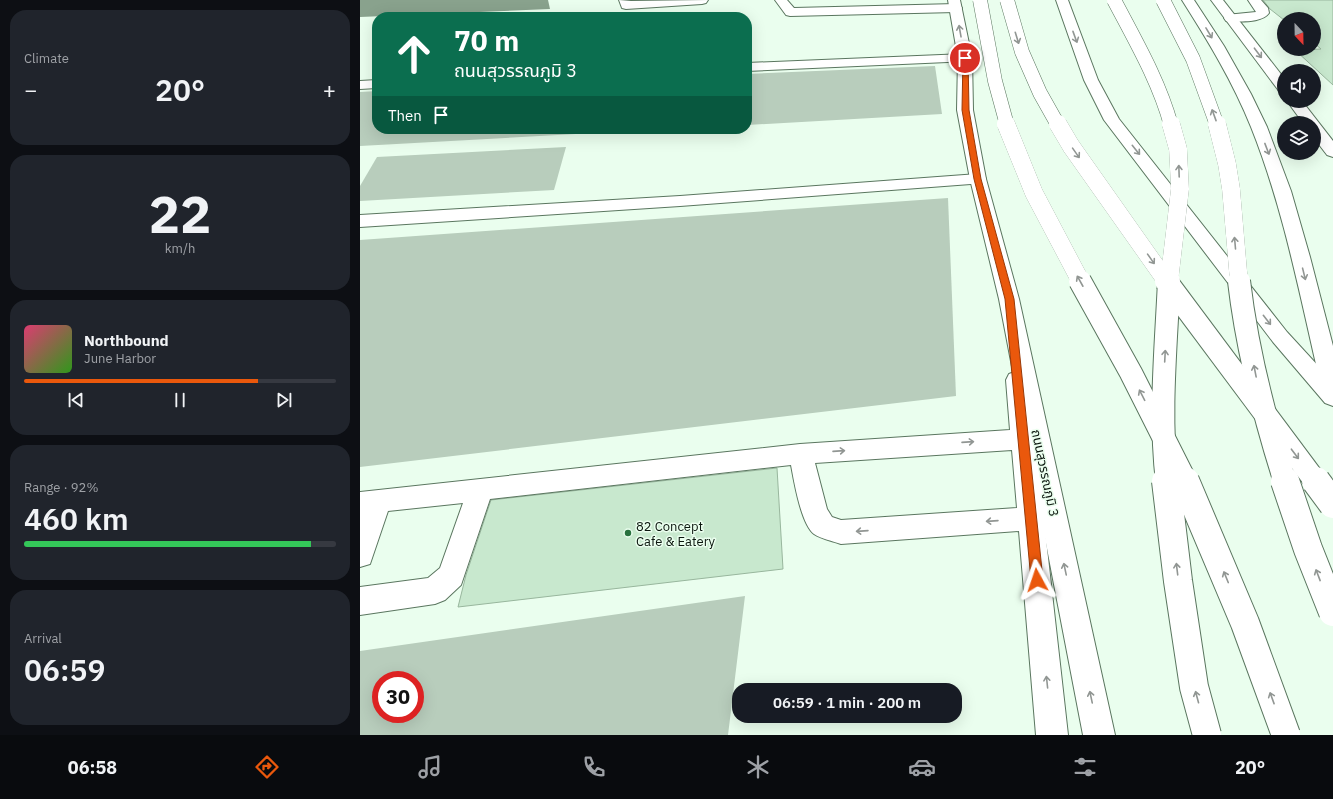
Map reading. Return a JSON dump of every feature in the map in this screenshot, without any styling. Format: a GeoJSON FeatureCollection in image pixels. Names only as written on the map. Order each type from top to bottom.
{"type":"FeatureCollection","features":[{"type":"Feature","properties":{"kind":"main road"},"geometry":{"type":"LineString","coordinates":[[625,0],[626,5],[702,0]]}},
{"type":"Feature","properties":{"kind":"main road"},"geometry":{"type":"LineString","coordinates":[[781,0],[790,12],[955,4]]}},
{"type":"Feature","properties":{"kind":"main road"},"geometry":{"type":"LineString","coordinates":[[980,0],[995,81],[1010,133],[1034,193],[1131,373],[1193,496],[1245,623],[1286,735]]}},
{"type":"Feature","properties":{"kind":"main road"},"geometry":{"type":"LineString","coordinates":[[1007,0],[1022,52],[1040,92],[1071,146],[1169,285],[1333,504]]}},
{"type":"Feature","properties":{"kind":"main road"},"geometry":{"type":"LineString","coordinates":[[1062,0],[1091,80],[1112,120],[1280,337],[1333,397]]}},
{"type":"Feature","properties":{"kind":"main road"},"geometry":{"type":"LineString","coordinates":[[1114,0],[1160,92],[1166,106],[1178,149],[1180,189],[1170,264],[1164,384],[1164,460],[1178,581],[1194,687],[1207,735]]}},
{"type":"Feature","properties":{"kind":"main road"},"geometry":{"type":"LineString","coordinates":[[1163,0],[1180,30],[1200,74],[1217,122],[1228,166],[1237,267],[1258,391],[1284,478],[1318,577],[1333,612]]}},
{"type":"Feature","properties":{"kind":"main road"},"geometry":{"type":"LineString","coordinates":[[1188,0],[1241,88],[1259,127],[1276,172],[1292,226],[1333,390]]}},
{"type":"Feature","properties":{"kind":"main road"},"geometry":{"type":"LineString","coordinates":[[1217,0],[1277,79]]}},
{"type":"Feature","properties":{"kind":"main road"},"geometry":{"type":"LineString","coordinates":[[1230,18],[1261,15],[1263,13],[1262,8],[1254,0]]}},
{"type":"Feature","properties":{"kind":"main road","name":"ถนนสุวรรณภูมิ 3"},"geometry":{"type":"LineString","coordinates":[[955,4],[965,58],[965,110],[978,179],[1010,299],[1099,735]]}},
{"type":"Feature","properties":{"kind":"main road"},"geometry":{"type":"LineString","coordinates":[[752,67],[965,58]]}},
{"type":"Feature","properties":{"kind":"main road"},"geometry":{"type":"LineString","coordinates":[[360,85],[372,84]]}},
{"type":"Feature","properties":{"kind":"main road"},"geometry":{"type":"LineString","coordinates":[[1299,108],[1306,116]]}},
{"type":"Feature","properties":{"kind":"main road"},"geometry":{"type":"LineString","coordinates":[[1321,136],[1333,152]]}},
{"type":"Feature","properties":{"kind":"main road"},"geometry":{"type":"LineString","coordinates":[[360,222],[680,201],[978,179]]}},
{"type":"Feature","properties":{"kind":"main road"},"geometry":{"type":"LineString","coordinates":[[1010,299],[1052,735]]}},
{"type":"Feature","properties":{"kind":"main road"},"geometry":{"type":"LineString","coordinates":[[360,555],[369,502],[800,454],[1023,439]]}},
{"type":"Feature","properties":{"kind":"main road"},"geometry":{"type":"LineString","coordinates":[[800,454],[815,513],[823,525],[841,532],[1031,519]]}},
{"type":"Feature","properties":{"kind":"main road"},"geometry":{"type":"LineString","coordinates":[[360,601],[435,591],[445,583],[451,576],[480,490]]}},
{"type":"Feature","properties":{"kind":"shaded area"},"geometry":{"type":"Polygon","coordinates":[[[360,0],[548,0],[550,9],[479,12],[372,12],[372,16],[360,17],[360,0]]]}},
{"type":"Feature","properties":{"kind":"shaded area"},"geometry":{"type":"Polygon","coordinates":[[[935,66],[942,114],[752,125],[752,74],[935,66]]]}},
{"type":"Feature","properties":{"kind":"shaded area"},"geometry":{"type":"Polygon","coordinates":[[[372,91],[372,134],[576,134],[360,146],[360,92],[372,91]]]}},
{"type":"Feature","properties":{"kind":"shaded area"},"geometry":{"type":"Polygon","coordinates":[[[566,147],[554,190],[360,201],[360,186],[377,157],[566,147]]]}},
{"type":"Feature","properties":{"kind":"shaded area"},"geometry":{"type":"Polygon","coordinates":[[[948,198],[956,396],[360,467],[360,240],[948,198]]]}},
{"type":"Feature","properties":{"kind":"shaded area"},"geometry":{"type":"Polygon","coordinates":[[[745,596],[734,683],[732,683],[732,702],[728,735],[360,735],[360,651],[745,596]]]}},
{"type":"Feature","properties":{"kind":"building"},"geometry":{"type":"Polygon","coordinates":[[[1263,0],[1333,0],[1333,85],[1321,74],[1321,64],[1310,64],[1302,56],[1321,56],[1321,12],[1277,12],[1277,14],[1270,9],[1263,0]]]}},
{"type":"Feature","properties":{"kind":"building","name":"82 Concept Cafe & Eatery"},"geometry":{"type":"Polygon","coordinates":[[[777,468],[783,569],[458,607],[466,575],[491,500],[777,468]]]}},
{"type":"Feature","properties":{"kind":"place","name":"82 Concept Cafe & Eatery"},"geometry":{"type":"Point","coordinates":[628,533]}},
{"type":"Feature","properties":{"kind":"route"},"geometry":{"type":"LineString","coordinates":[[965,58],[965,110],[978,179],[1010,299],[1037,580]]}}]}
